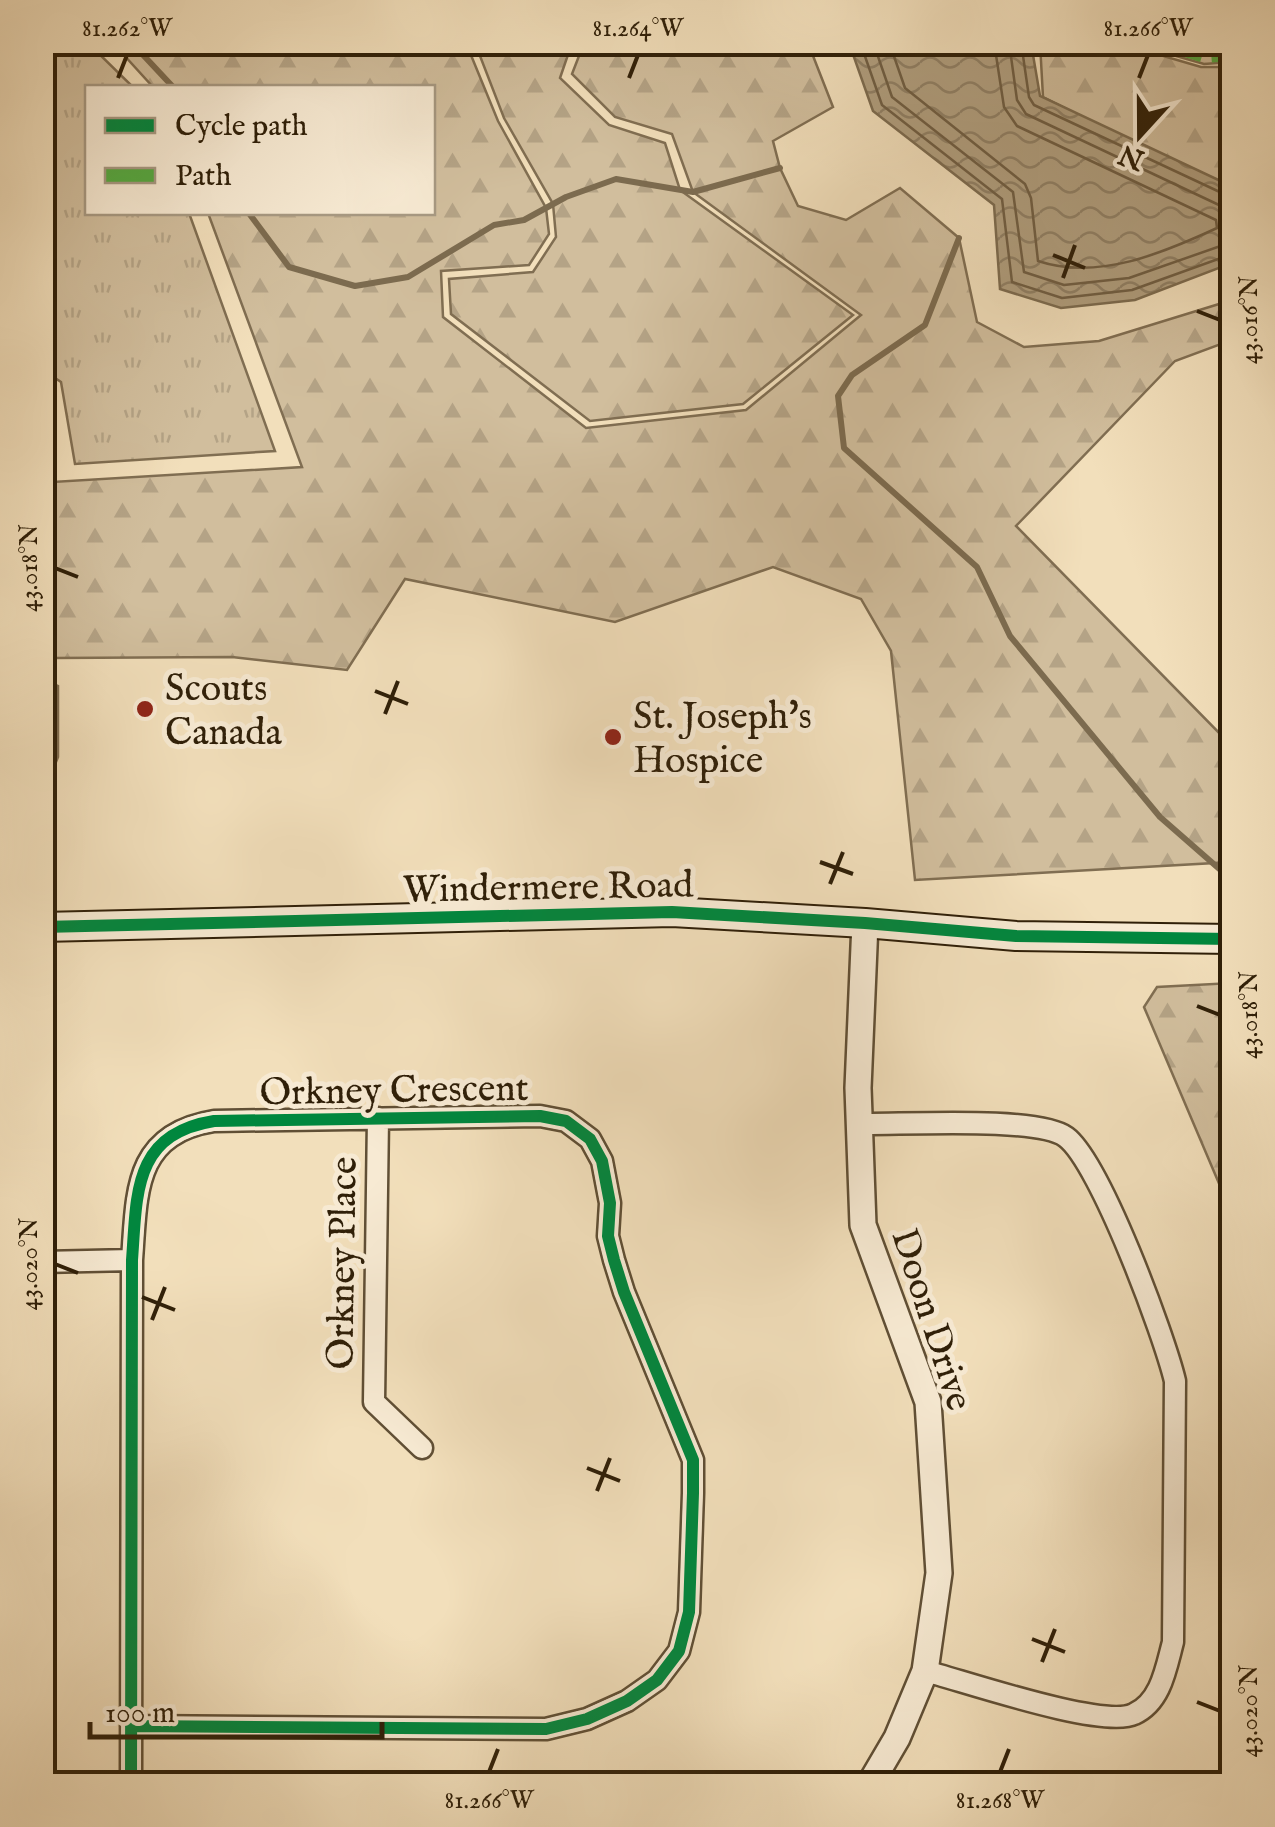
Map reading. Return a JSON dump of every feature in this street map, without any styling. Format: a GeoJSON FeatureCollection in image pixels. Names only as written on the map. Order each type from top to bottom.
{"type":"FeatureCollection","features":[{"type":"Feature","properties":{"kind":"main road","name":"Windermere Road"},"geometry":{"type":"LineString","coordinates":[[42,927],[672,912],[1016,936],[1232,939]]}},
{"type":"Feature","properties":{"kind":"street","name":"Doon Drive"},"geometry":{"type":"LineString","coordinates":[[865,923],[859,1124],[862,1226],[928,1402],[940,1573],[925,1671],[897,1738],[870,1784]]}},
{"type":"Feature","properties":{"kind":"street","name":"Orkney Crescent"},"geometry":{"type":"LineString","coordinates":[[131,1726],[546,1729],[587,1719],[626,1701],[656,1680],[679,1651],[690,1612],[693,1460],[624,1292],[608,1236],[610,1204],[602,1161],[590,1139],[566,1122],[540,1116],[214,1122],[186,1126],[159,1144],[137,1195],[132,1260],[131,1726],[131,1784]]}},
{"type":"Feature","properties":{"kind":"street","name":"Orkney Place"},"geometry":{"type":"LineString","coordinates":[[378,1118],[374,1402],[422,1448]]}},
{"type":"Feature","properties":{"kind":"street"},"geometry":{"type":"LineString","coordinates":[[859,1124],[1003,1125],[1038,1128],[1065,1136],[1092,1168],[1166,1342],[1174,1381],[1173,1642],[1164,1678],[1150,1703],[1132,1716],[1092,1716],[925,1671]]}},
{"type":"Feature","properties":{"kind":"street"},"geometry":{"type":"LineString","coordinates":[[42,1262],[132,1260]]}},
{"type":"Feature","properties":{"kind":"green space"},"geometry":{"type":"Polygon","coordinates":[[[42,43],[88,43],[131,85],[85,85],[85,215],[190,215],[275,451],[75,464],[61,382],[43,370],[42,43]]]}},
{"type":"Feature","properties":{"kind":"green space"},"geometry":{"type":"Polygon","coordinates":[[[113,43],[466,43],[498,121],[546,208],[549,234],[529,265],[441,271],[443,317],[586,428],[746,410],[861,315],[693,192],[672,134],[615,117],[572,74],[584,43],[808,43],[833,107],[773,141],[780,168],[798,206],[846,220],[900,188],[959,238],[977,322],[1024,347],[1099,341],[1232,300],[1232,340],[1175,361],[1016,526],[1232,746],[1232,862],[915,880],[891,651],[861,599],[773,567],[615,622],[405,579],[347,670],[232,657],[55,658],[42,637],[43,426],[53,482],[302,467],[209,215],[435,215],[435,85],[151,85],[113,43]]]}},
{"type":"Feature","properties":{"kind":"green space"},"geometry":{"type":"Polygon","coordinates":[[[475,43],[572,43],[560,78],[609,125],[665,143],[680,190],[853,315],[743,404],[590,421],[451,314],[449,279],[533,272],[556,237],[553,204],[504,118],[475,43]]]}},
{"type":"Feature","properties":{"kind":"green space"},"geometry":{"type":"Polygon","coordinates":[[[1040,43],[1119,43],[1201,67],[1232,67],[1232,174],[1219,185],[1043,97],[1040,43]]]}},
{"type":"Feature","properties":{"kind":"green space"},"geometry":{"type":"Polygon","coordinates":[[[1131,43],[1232,43],[1232,62],[1204,64],[1131,43]]]}},
{"type":"Feature","properties":{"kind":"green space"},"geometry":{"type":"Polygon","coordinates":[[[43,679],[58,686],[58,757],[43,794],[43,679]]]}},
{"type":"Feature","properties":{"kind":"green space"},"geometry":{"type":"Polygon","coordinates":[[[1232,983],[1232,1214],[1144,1007],[1157,987],[1232,983]]]}},
{"type":"Feature","properties":{"kind":"water"},"geometry":{"type":"Polygon","coordinates":[[[849,43],[1031,43],[1040,96],[1229,185],[1232,183],[1232,263],[1135,300],[1061,308],[1000,289],[994,205],[873,111],[849,43]]]}},
{"type":"Feature","properties":{"kind":"waterway"},"geometry":{"type":"LineString","coordinates":[[131,42],[171,85]]}},
{"type":"Feature","properties":{"kind":"waterway"},"geometry":{"type":"LineString","coordinates":[[250,215],[289,267],[355,286],[408,277],[494,225],[524,220],[566,197],[616,179],[693,192],[780,168]]}},
{"type":"Feature","properties":{"kind":"waterway"},"geometry":{"type":"LineString","coordinates":[[959,238],[925,325],[852,375],[838,396],[844,448],[977,567],[1010,636],[1160,817],[1232,880]]}},
{"type":"Feature","properties":{"kind":"marked path"},"geometry":{"type":"LineString","coordinates":[[1154,42],[1204,58],[1232,56]]}},
{"type":"Feature","properties":{"kind":"cycle path"},"geometry":{"type":"LineString","coordinates":[[42,927],[672,912],[1016,936],[1232,939]]}},
{"type":"Feature","properties":{"kind":"cycle path"},"geometry":{"type":"LineString","coordinates":[[131,1726],[546,1729],[587,1719],[627,1701],[657,1680],[679,1651],[689,1612],[693,1460],[614,1260],[608,1236],[610,1203],[602,1161],[590,1139],[566,1121],[540,1116],[214,1121],[187,1128],[154,1153],[139,1190],[132,1260],[131,1784]]}},
{"type":"Feature","properties":{"kind":"place","name":"Scouts Canada"},"geometry":{"type":"Point","coordinates":[145,709]}},
{"type":"Feature","properties":{"kind":"place","name":"St. Joseph's Hospice"},"geometry":{"type":"Point","coordinates":[613,737]}}]}
